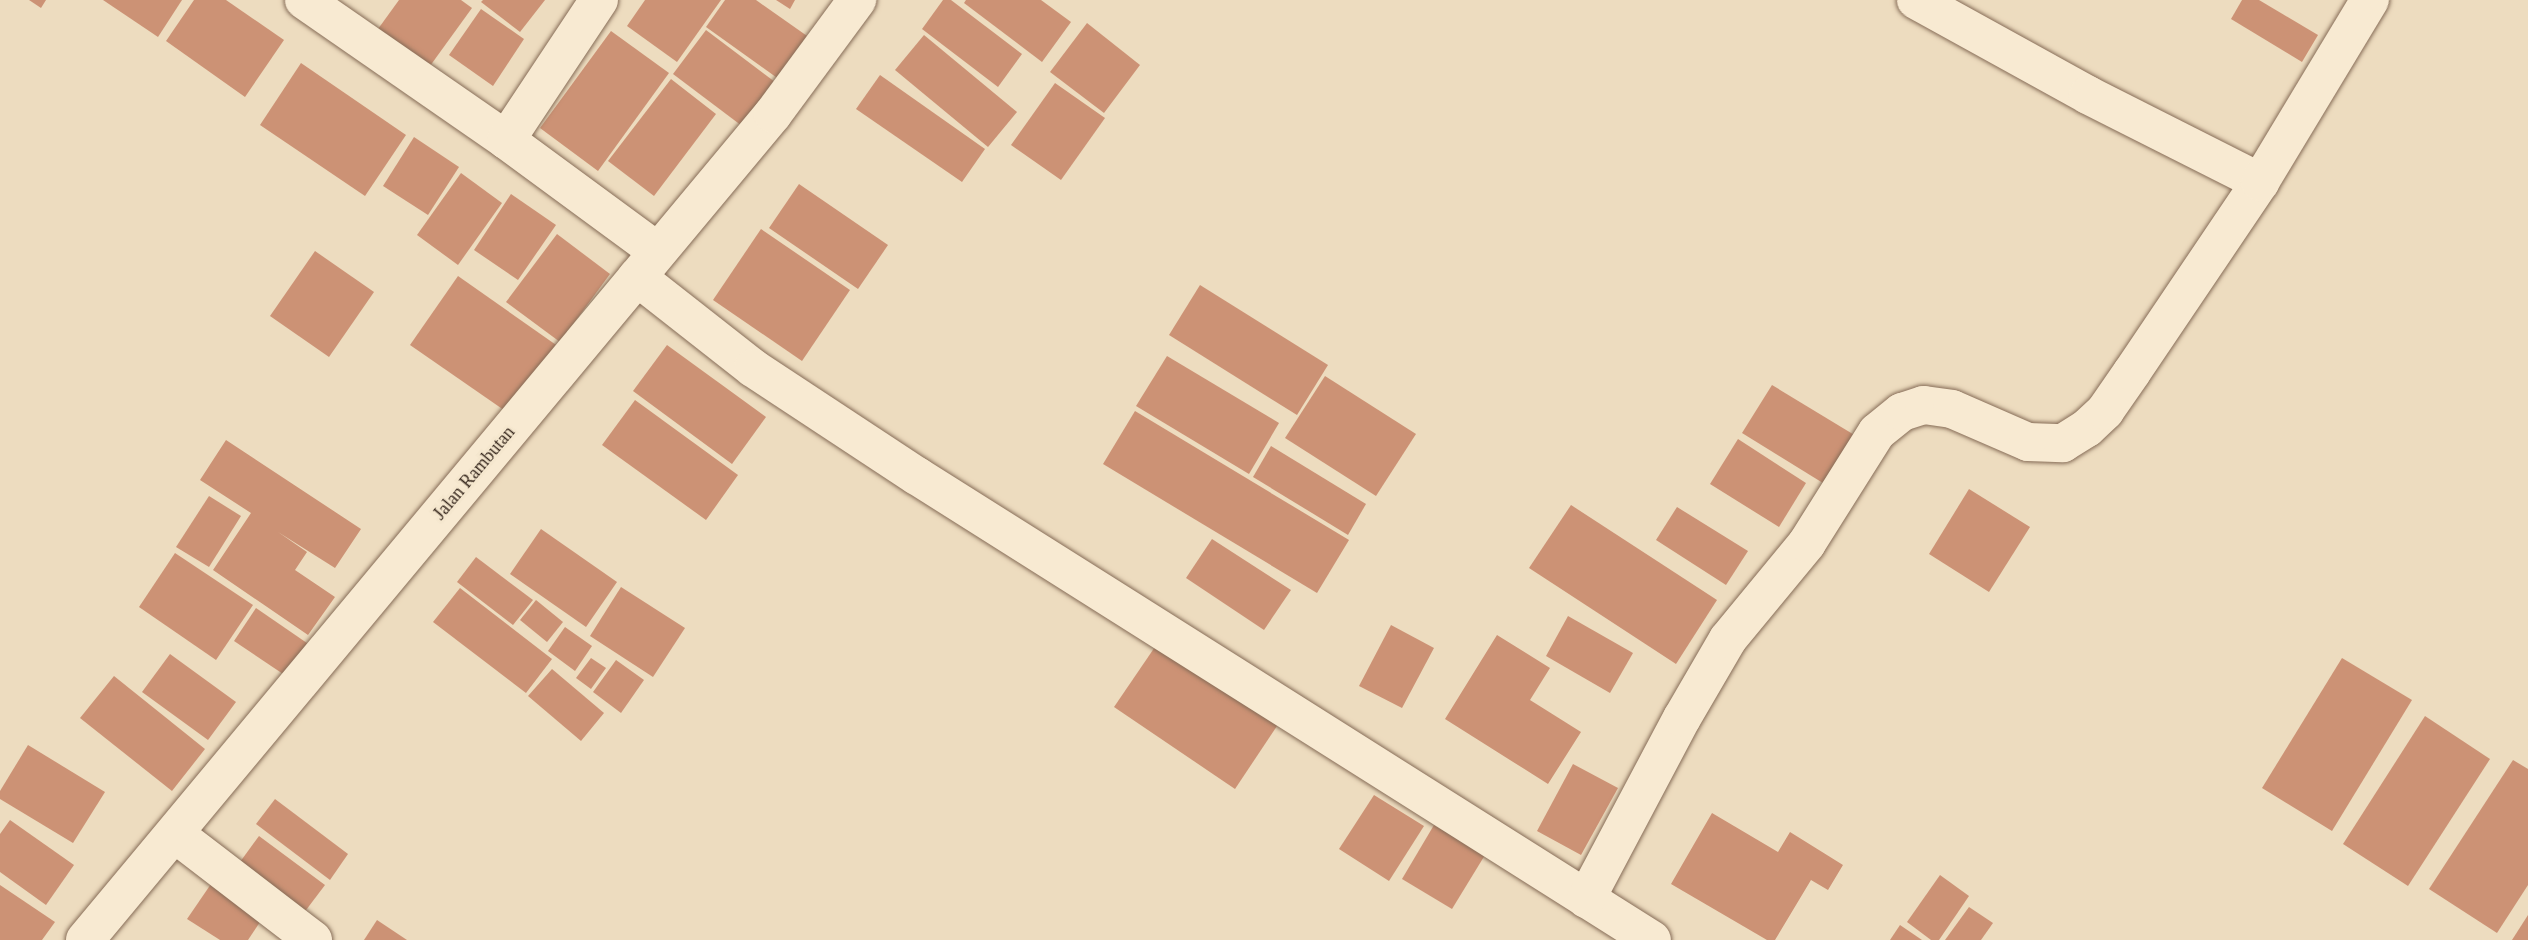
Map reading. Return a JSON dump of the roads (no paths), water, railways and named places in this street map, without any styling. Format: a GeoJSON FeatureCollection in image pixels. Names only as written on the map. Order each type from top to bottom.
{"type":"FeatureCollection","features":[{"type":"Feature","properties":{"kind":"street"},"geometry":{"type":"LineString","coordinates":[[506,140],[599,0]]}},
{"type":"Feature","properties":{"kind":"street","name":"Jalan Rambutan"},"geometry":{"type":"LineString","coordinates":[[85,940],[773,114],[857,0]]}},
{"type":"Feature","properties":{"kind":"street"},"geometry":{"type":"LineString","coordinates":[[1916,0],[2088,95],[2260,182]]}},
{"type":"Feature","properties":{"kind":"street"},"geometry":{"type":"LineString","coordinates":[[1586,899],[1682,718],[1728,639],[1807,543],[1877,432],[1910,408],[1940,405],[1983,420],[2028,442],[2051,444],[2074,437],[2105,411],[2260,182],[2370,0]]}},
{"type":"Feature","properties":{"kind":"street"},"geometry":{"type":"LineString","coordinates":[[324,6],[506,140],[647,264],[753,368],[917,476],[1586,899],[1636,936]]}},
{"type":"Feature","properties":{"kind":"street"},"geometry":{"type":"LineString","coordinates":[[175,834],[313,940]]}}]}
